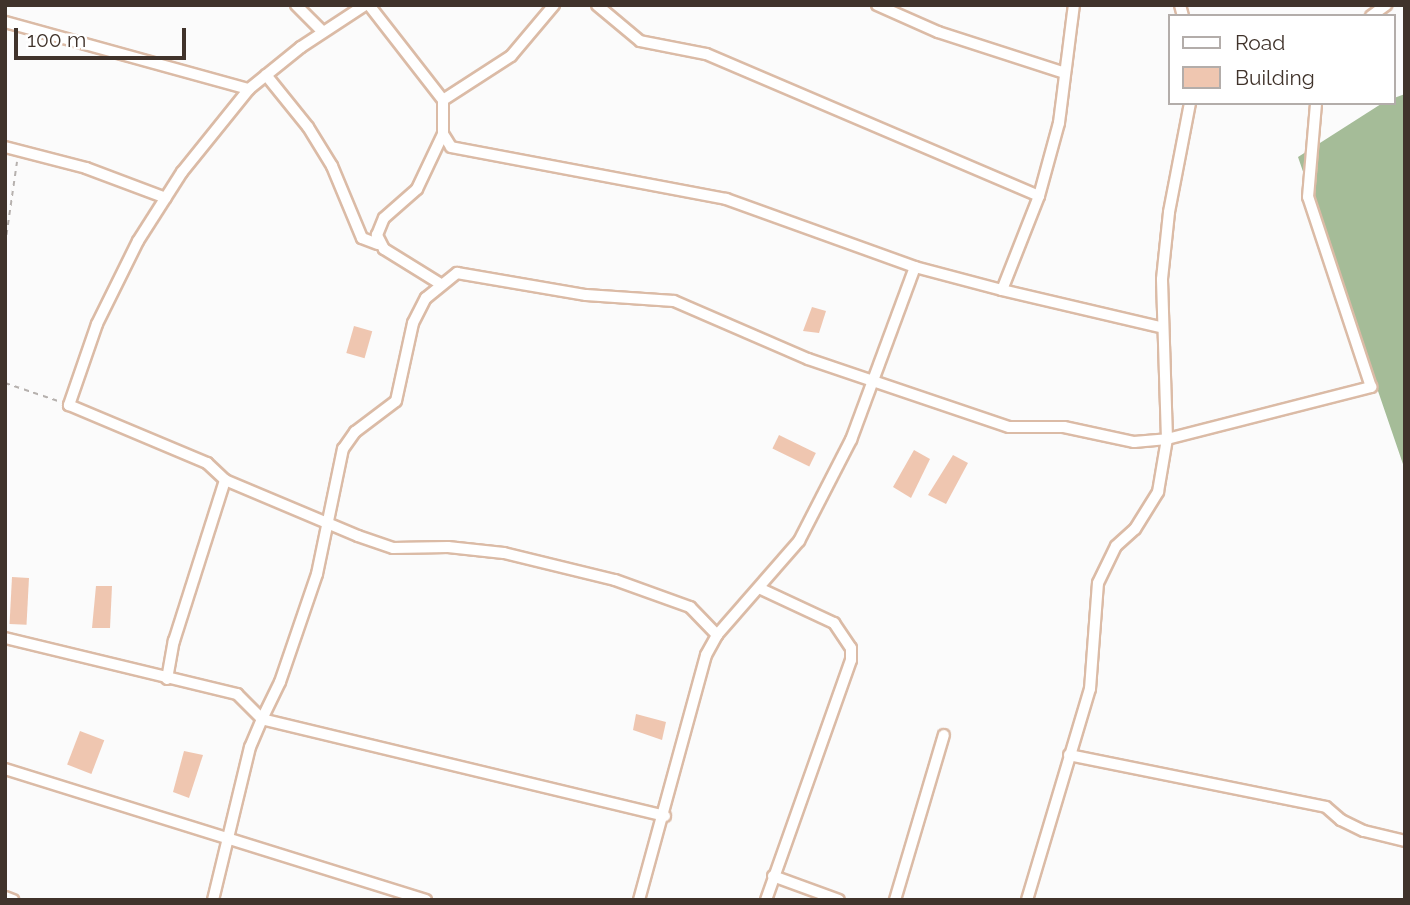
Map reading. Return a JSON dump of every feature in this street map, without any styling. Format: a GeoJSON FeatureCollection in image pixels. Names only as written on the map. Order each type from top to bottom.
{"type":"FeatureCollection","features":[{"type":"Feature","properties":{"kind":"street"},"geometry":{"type":"LineString","coordinates":[[296,5],[323,32]]}},
{"type":"Feature","properties":{"kind":"street"},"geometry":{"type":"LineString","coordinates":[[378,244],[379,227],[417,189],[443,134],[443,100],[367,5],[323,32],[249,89],[182,172],[138,242],[97,324],[69,405],[207,463],[225,480],[327,524],[393,548],[448,547],[504,553],[615,580],[690,607],[717,635]]}},
{"type":"Feature","properties":{"kind":"street"},"geometry":{"type":"LineString","coordinates":[[443,100],[511,56],[554,5]]}},
{"type":"Feature","properties":{"kind":"street"},"geometry":{"type":"LineString","coordinates":[[597,5],[640,41],[706,54],[1039,196]]}},
{"type":"Feature","properties":{"kind":"street"},"geometry":{"type":"LineString","coordinates":[[877,5],[938,32],[1065,74]]}},
{"type":"Feature","properties":{"kind":"street"},"geometry":{"type":"LineString","coordinates":[[1002,290],[1039,196],[1059,123],[1074,5]]}},
{"type":"Feature","properties":{"kind":"street"},"geometry":{"type":"LineString","coordinates":[[5,22],[249,89]]}},
{"type":"Feature","properties":{"kind":"street"},"geometry":{"type":"LineString","coordinates":[[266,75],[326,156],[362,238],[378,244],[439,284]]}},
{"type":"Feature","properties":{"kind":"street"},"geometry":{"type":"LineString","coordinates":[[1027,900],[1090,689],[1098,583],[1116,545],[1135,529],[1154,501],[1167,439],[1160,327],[1169,212],[1190,105]]}},
{"type":"Feature","properties":{"kind":"street"},"geometry":{"type":"LineString","coordinates":[[213,900],[250,747],[300,627],[345,444],[396,401],[413,323],[439,284],[457,273],[586,296],[674,301],[769,344],[1009,428],[1064,427],[1134,442],[1167,439],[1371,387],[1308,197],[1316,105]]}},
{"type":"Feature","properties":{"kind":"street"},"geometry":{"type":"LineString","coordinates":[[443,134],[449,146],[487,157],[726,199],[915,267],[1160,327]]}},
{"type":"Feature","properties":{"kind":"street"},"geometry":{"type":"LineString","coordinates":[[5,147],[86,168],[166,198]]}},
{"type":"Feature","properties":{"kind":"street"},"geometry":{"type":"LineString","coordinates":[[639,900],[665,816],[701,670],[717,635],[761,589],[799,541],[851,440],[915,267]]}},
{"type":"Feature","properties":{"kind":"street"},"geometry":{"type":"LineString","coordinates":[[167,678],[174,641],[225,480]]}},
{"type":"Feature","properties":{"kind":"street"},"geometry":{"type":"LineString","coordinates":[[761,589],[834,624],[851,649],[851,660],[766,900]]}},
{"type":"Feature","properties":{"kind":"street"},"geometry":{"type":"LineString","coordinates":[[5,638],[237,694],[262,719],[665,816]]}},
{"type":"Feature","properties":{"kind":"street"},"geometry":{"type":"LineString","coordinates":[[895,900],[944,735]]}},
{"type":"Feature","properties":{"kind":"street"},"geometry":{"type":"LineString","coordinates":[[1069,755],[1326,807],[1341,820],[1364,831],[1405,841]]}},
{"type":"Feature","properties":{"kind":"street"},"geometry":{"type":"LineString","coordinates":[[5,769],[426,900]]}},
{"type":"Feature","properties":{"kind":"street"},"geometry":{"type":"LineString","coordinates":[[773,876],[839,900]]}},
{"type":"Feature","properties":{"kind":"street"},"geometry":{"type":"LineString","coordinates":[[5,897],[13,900]]}},
{"type":"Feature","properties":{"kind":"path"},"geometry":{"type":"LineString","coordinates":[[5,245],[18,150]]}},
{"type":"Feature","properties":{"kind":"path"},"geometry":{"type":"LineString","coordinates":[[5,383],[69,405]]}},
{"type":"Feature","properties":{"kind":"green space"},"geometry":{"type":"Polygon","coordinates":[[[1405,94],[1405,470],[1298,157],[1379,105],[1396,105],[1396,97],[1405,94]]]}},
{"type":"Feature","properties":{"kind":"building"},"geometry":{"type":"Polygon","coordinates":[[[812,307],[826,311],[819,333],[803,331],[812,307]]]}},
{"type":"Feature","properties":{"kind":"building"},"geometry":{"type":"Polygon","coordinates":[[[354,326],[372,331],[365,358],[346,353],[354,326]]]}},
{"type":"Feature","properties":{"kind":"building"},"geometry":{"type":"Polygon","coordinates":[[[779,435],[816,453],[809,466],[772,448],[779,435]]]}},
{"type":"Feature","properties":{"kind":"building"},"geometry":{"type":"Polygon","coordinates":[[[914,450],[930,459],[911,498],[893,487],[914,450]]]}},
{"type":"Feature","properties":{"kind":"building"},"geometry":{"type":"Polygon","coordinates":[[[953,455],[968,463],[946,504],[928,495],[953,455]]]}},
{"type":"Feature","properties":{"kind":"building"},"geometry":{"type":"Polygon","coordinates":[[[12,577],[29,578],[27,625],[10,624],[12,577]]]}},
{"type":"Feature","properties":{"kind":"building"},"geometry":{"type":"Polygon","coordinates":[[[96,586],[112,586],[110,628],[92,628],[96,586]]]}},
{"type":"Feature","properties":{"kind":"building"},"geometry":{"type":"Polygon","coordinates":[[[636,714],[666,722],[662,740],[633,730],[636,714]]]}},
{"type":"Feature","properties":{"kind":"building"},"geometry":{"type":"Polygon","coordinates":[[[80,731],[104,740],[91,774],[67,765],[80,731]]]}},
{"type":"Feature","properties":{"kind":"building"},"geometry":{"type":"Polygon","coordinates":[[[184,751],[203,755],[189,798],[173,792],[184,751]]]}}]}
